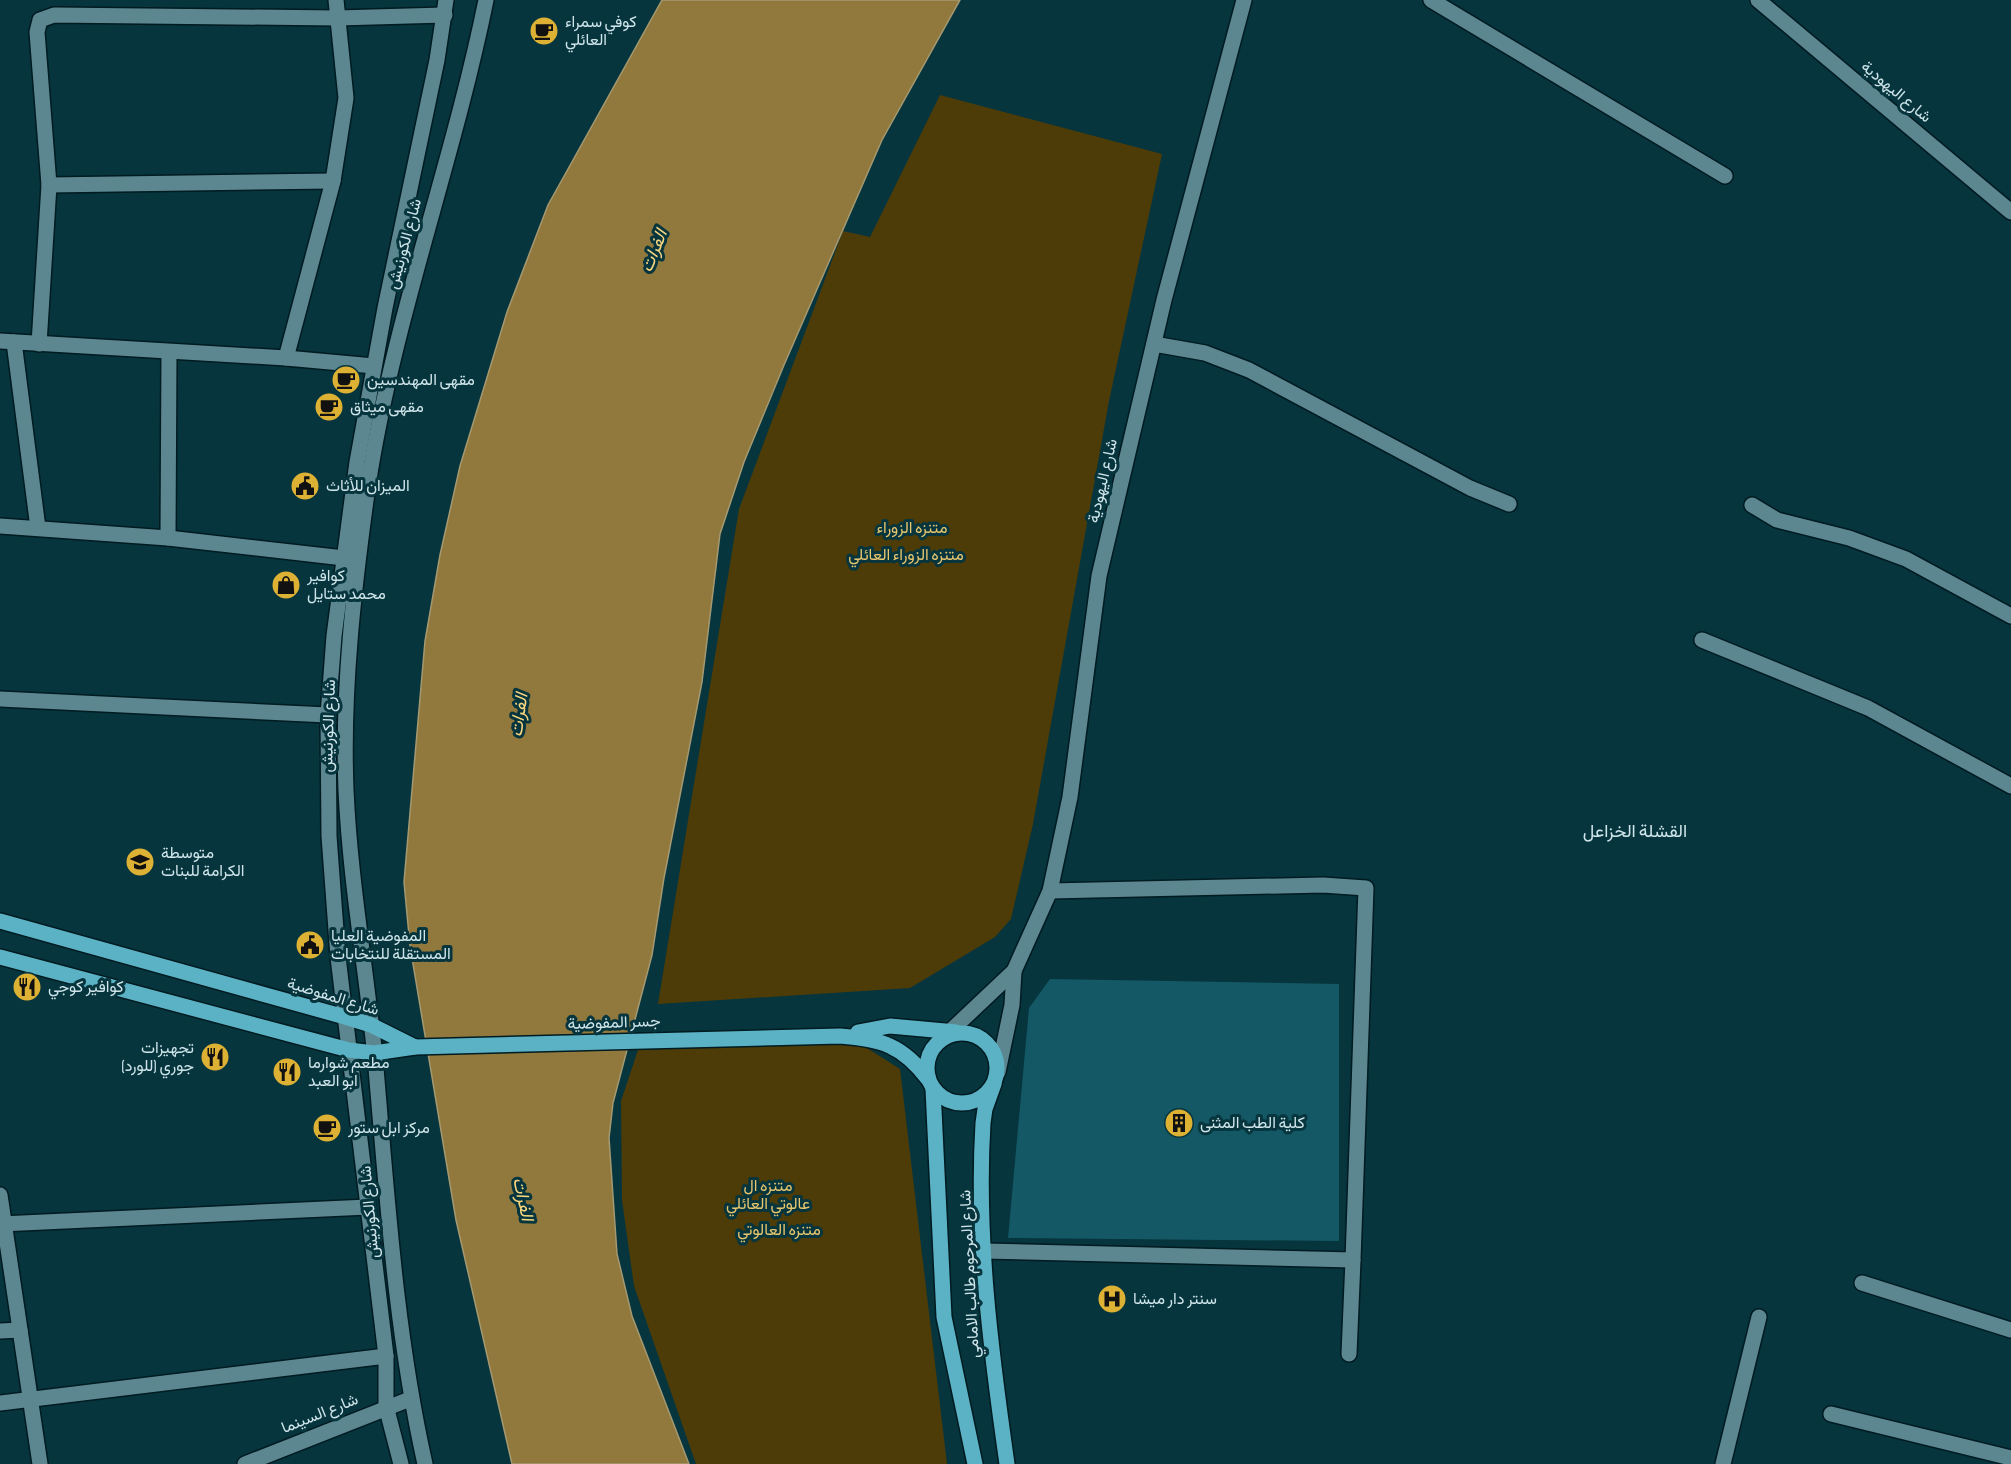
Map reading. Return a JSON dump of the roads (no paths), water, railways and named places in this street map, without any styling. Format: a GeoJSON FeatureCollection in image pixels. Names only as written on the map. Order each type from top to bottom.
{"type":"FeatureCollection","features":[{"type":"Feature","properties":{"kind":"main road","name":"شارع المفوضية"},"geometry":{"type":"LineString","coordinates":[[0,921],[345,1017],[371,1025],[415,1047]]}},
{"type":"Feature","properties":{"kind":"main road"},"geometry":{"type":"LineString","coordinates":[[0,957],[349,1050],[374,1053],[415,1047]]}},
{"type":"Feature","properties":{"kind":"main road"},"geometry":{"type":"LineString","coordinates":[[890,1026],[985,1041],[997,1060],[996,1078],[987,1094],[965,1104],[942,1098],[911,1059],[889,1044],[873,1038],[840,1036],[890,1026]]}},
{"type":"Feature","properties":{"kind":"main road"},"geometry":{"type":"LineString","coordinates":[[952,1035],[928,1058],[944,1317],[975,1464]]}},
{"type":"Feature","properties":{"kind":"main road","name":"جسر المفوضية"},"geometry":{"type":"LineString","coordinates":[[415,1047],[840,1036]]}},
{"type":"Feature","properties":{"kind":"main road","name":"شارع المرحوم طالب الامامي"},"geometry":{"type":"LineString","coordinates":[[996,1078],[985,1109],[983,1124],[984,1251],[989,1335],[1007,1464]]}},
{"type":"Feature","properties":{"kind":"street"},"geometry":{"type":"LineString","coordinates":[[286,358],[333,181],[346,98],[336,0]]}},
{"type":"Feature","properties":{"kind":"street","name":"شارع الكورنيش"},"geometry":{"type":"LineString","coordinates":[[425,1464],[410,1399],[393,1265],[374,1053],[346,795],[345,735],[360,547],[383,399],[486,0]]}},
{"type":"Feature","properties":{"kind":"street","name":"شارع اليهودية"},"geometry":{"type":"LineString","coordinates":[[1014,971],[1050,891],[1070,797],[1099,576],[1154,344],[1244,0]]}},
{"type":"Feature","properties":{"kind":"street"},"geometry":{"type":"LineString","coordinates":[[1431,0],[1725,176]]}},
{"type":"Feature","properties":{"kind":"street","name":"شارع اليهودية"},"geometry":{"type":"LineString","coordinates":[[1758,0],[2011,212]]}},
{"type":"Feature","properties":{"kind":"street"},"geometry":{"type":"LineString","coordinates":[[39,344],[50,185],[38,32],[40,20],[54,15],[337,18],[446,8]]}},
{"type":"Feature","properties":{"kind":"street","name":"شارع الكورنيش"},"geometry":{"type":"LineString","coordinates":[[401,1464],[386,1406],[386,1356],[345,1017],[329,836],[328,715],[344,558],[374,366],[446,8]]}},
{"type":"Feature","properties":{"kind":"street"},"geometry":{"type":"LineString","coordinates":[[50,185],[333,181]]}},
{"type":"Feature","properties":{"kind":"street"},"geometry":{"type":"LineString","coordinates":[[407,208],[432,212]]}},
{"type":"Feature","properties":{"kind":"street"},"geometry":{"type":"LineString","coordinates":[[38,528],[7,342],[286,358],[374,366]]}},
{"type":"Feature","properties":{"kind":"street"},"geometry":{"type":"LineString","coordinates":[[1154,344],[1205,353],[1249,370],[1470,488],[1509,504]]}},
{"type":"Feature","properties":{"kind":"street"},"geometry":{"type":"LineString","coordinates":[[168,538],[169,352]]}},
{"type":"Feature","properties":{"kind":"street"},"geometry":{"type":"LineString","coordinates":[[1752,505],[1777,520],[1849,538],[1906,560],[2011,616]]}},
{"type":"Feature","properties":{"kind":"street"},"geometry":{"type":"LineString","coordinates":[[0,526],[168,538],[344,558]]}},
{"type":"Feature","properties":{"kind":"street"},"geometry":{"type":"LineString","coordinates":[[1702,640],[1868,708],[2011,786]]}},
{"type":"Feature","properties":{"kind":"street"},"geometry":{"type":"LineString","coordinates":[[0,699],[328,715]]}},
{"type":"Feature","properties":{"kind":"street"},"geometry":{"type":"LineString","coordinates":[[1050,891],[1323,885],[1366,888],[1349,1354]]}},
{"type":"Feature","properties":{"kind":"street"},"geometry":{"type":"LineString","coordinates":[[952,1035],[1014,971]]}},
{"type":"Feature","properties":{"kind":"street"},"geometry":{"type":"LineString","coordinates":[[996,1078],[1012,1005],[1014,971]]}},
{"type":"Feature","properties":{"kind":"street"},"geometry":{"type":"LineString","coordinates":[[0,1195],[2,1225],[21,1330],[40,1464]]}},
{"type":"Feature","properties":{"kind":"street"},"geometry":{"type":"LineString","coordinates":[[2,1225],[368,1207]]}},
{"type":"Feature","properties":{"kind":"street"},"geometry":{"type":"LineString","coordinates":[[984,1251],[1353,1260]]}},
{"type":"Feature","properties":{"kind":"street"},"geometry":{"type":"LineString","coordinates":[[1862,1283],[2011,1330]]}},
{"type":"Feature","properties":{"kind":"street"},"geometry":{"type":"LineString","coordinates":[[1724,1464],[1759,1317]]}},
{"type":"Feature","properties":{"kind":"street"},"geometry":{"type":"LineString","coordinates":[[0,1331],[21,1330]]}},
{"type":"Feature","properties":{"kind":"street"},"geometry":{"type":"LineString","coordinates":[[0,1403],[386,1356]]}},
{"type":"Feature","properties":{"kind":"street","name":"شارع السينما"},"geometry":{"type":"LineString","coordinates":[[245,1464],[386,1406],[410,1399]]}},
{"type":"Feature","properties":{"kind":"street"},"geometry":{"type":"LineString","coordinates":[[1831,1414],[2011,1458]]}},
{"type":"Feature","properties":{"kind":"water","name":"الفرات"},"geometry":{"type":"Polygon","coordinates":[[[662,0],[960,0],[882,140],[744,462],[720,534],[702,682],[664,878],[652,955],[613,1103],[609,1138],[617,1254],[632,1316],[689,1464],[512,1464],[456,1220],[410,946],[404,882],[425,641],[440,555],[460,466],[507,312],[548,205],[662,0]]]}},
{"type":"Feature","properties":{"kind":"place","name":"كوفي سمراء العائلي"},"geometry":{"type":"Point","coordinates":[544,31]}},
{"type":"Feature","properties":{"kind":"place","name":"مقهى المهندسين"},"geometry":{"type":"Point","coordinates":[346,380]}},
{"type":"Feature","properties":{"kind":"place","name":"مقهى ميثاق"},"geometry":{"type":"Point","coordinates":[329,407]}},
{"type":"Feature","properties":{"kind":"place","name":"الميزان للأثاث"},"geometry":{"type":"Point","coordinates":[305,486]}},
{"type":"Feature","properties":{"kind":"place","name":"كوافير محمد ستايل"},"geometry":{"type":"Point","coordinates":[286,585]}},
{"type":"Feature","properties":{"kind":"place","name":"متوسطة الكرامة للبنات"},"geometry":{"type":"Point","coordinates":[140,862]}},
{"type":"Feature","properties":{"kind":"place","name":"المفوضية العليا المستقلة للنتخابات"},"geometry":{"type":"Point","coordinates":[310,945]}},
{"type":"Feature","properties":{"kind":"place","name":"كوافير كوجي"},"geometry":{"type":"Point","coordinates":[27,987]}},
{"type":"Feature","properties":{"kind":"place","name":"تجهيزات جوري (للورد)"},"geometry":{"type":"Point","coordinates":[215,1057]}},
{"type":"Feature","properties":{"kind":"place","name":"مطعم شوارما ابو العبد"},"geometry":{"type":"Point","coordinates":[287,1072]}},
{"type":"Feature","properties":{"kind":"place","name":"كلية الطب المثنى"},"geometry":{"type":"Point","coordinates":[1179,1123]}},
{"type":"Feature","properties":{"kind":"place","name":"مركز ابل ستور"},"geometry":{"type":"Point","coordinates":[327,1128]}},
{"type":"Feature","properties":{"kind":"place","name":"سنتر دار ميشا"},"geometry":{"type":"Point","coordinates":[1112,1299]}},
{"type":"Feature","properties":{"kind":"district","name":"القشلة الخزاعل"},"geometry":{"type":"Point","coordinates":[1635,831]}},
{"type":"Feature","properties":{"kind":"park label","name":"متنزه الزوراء"},"geometry":{"type":"Point","coordinates":[912,528]}},
{"type":"Feature","properties":{"kind":"park label","name":"متنزه الزوراء العائلي"},"geometry":{"type":"Point","coordinates":[906,555]}},
{"type":"Feature","properties":{"kind":"park label","name":"متنزه ال عالوتي العائلي"},"geometry":{"type":"Point","coordinates":[768,1195]}},
{"type":"Feature","properties":{"kind":"park label","name":"متنزه العالوتي"},"geometry":{"type":"Point","coordinates":[779,1230]}}]}
